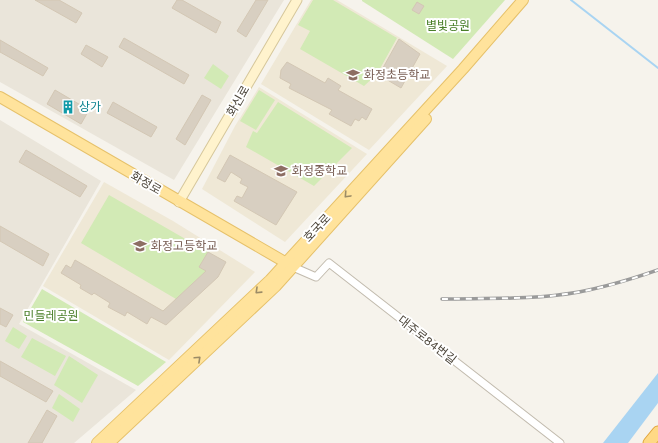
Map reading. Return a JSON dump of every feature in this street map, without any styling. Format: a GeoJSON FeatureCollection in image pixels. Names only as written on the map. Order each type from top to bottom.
{"type":"FeatureCollection","features":[{"type":"Feature","properties":{"kind":"highway"},"geometry":{"type":"LineString","coordinates":[[650,443],[658,432]]}},
{"type":"Feature","properties":{"kind":"main road","name":"화신로"},"geometry":{"type":"LineString","coordinates":[[179,202],[297,0]]}},
{"type":"Feature","properties":{"kind":"main road","name":"호국로"},"geometry":{"type":"LineString","coordinates":[[97,443],[270,280],[289,265],[523,0]]}},
{"type":"Feature","properties":{"kind":"main road","name":"호국로"},"geometry":{"type":"LineString","coordinates":[[108,443],[289,265],[531,0]]}},
{"type":"Feature","properties":{"kind":"main road","name":"화정로"},"geometry":{"type":"LineString","coordinates":[[0,97],[289,265]]}},
{"type":"Feature","properties":{"kind":"street","name":"대주로84번길"},"geometry":{"type":"LineString","coordinates":[[289,265],[316,277],[329,263],[560,443]]}},
{"type":"Feature","properties":{"kind":"shaded area"},"geometry":{"type":"Polygon","coordinates":[[[0,0],[284,0],[174,180],[0,82],[0,0]]]}},
{"type":"Feature","properties":{"kind":"shaded area","name":"화정초등학교"},"geometry":{"type":"Polygon","coordinates":[[[311,0],[337,0],[447,66],[369,150],[261,84],[311,0]]]}},
{"type":"Feature","properties":{"kind":"shaded area","name":"화정중학교"},"geometry":{"type":"Polygon","coordinates":[[[259,87],[367,154],[285,242],[202,189],[235,126],[259,87]]]}},
{"type":"Feature","properties":{"kind":"shaded area"},"geometry":{"type":"Polygon","coordinates":[[[0,120],[101,181],[19,324],[136,390],[74,443],[0,443],[0,120]]]}},
{"type":"Feature","properties":{"kind":"shaded area","name":"화정고등학교"},"geometry":{"type":"Polygon","coordinates":[[[104,182],[173,221],[255,272],[169,360],[43,286],[104,182]]]}},
{"type":"Feature","properties":{"kind":"green space"},"geometry":{"type":"Polygon","coordinates":[[[313,0],[333,0],[397,38],[377,74],[364,86],[300,49],[310,31],[298,25],[313,0]]]}},
{"type":"Feature","properties":{"kind":"green space","name":"별빛공원"},"geometry":{"type":"Polygon","coordinates":[[[362,0],[505,0],[453,59],[362,0]]]}},
{"type":"Feature","properties":{"kind":"green space"},"geometry":{"type":"Polygon","coordinates":[[[213,64],[229,76],[221,89],[204,78],[213,64]]]}},
{"type":"Feature","properties":{"kind":"green space"},"geometry":{"type":"Polygon","coordinates":[[[259,90],[275,100],[256,130],[240,121],[259,90]]]}},
{"type":"Feature","properties":{"kind":"green space"},"geometry":{"type":"Polygon","coordinates":[[[278,102],[352,148],[314,186],[246,147],[253,131],[257,133],[278,102]]]}},
{"type":"Feature","properties":{"kind":"green space"},"geometry":{"type":"Polygon","coordinates":[[[109,195],[208,252],[200,267],[206,271],[176,299],[81,243],[109,195]]]}},
{"type":"Feature","properties":{"kind":"green space","name":"민들레공원"},"geometry":{"type":"Polygon","coordinates":[[[42,289],[166,362],[138,386],[23,322],[42,289]]]}},
{"type":"Feature","properties":{"kind":"green space"},"geometry":{"type":"Polygon","coordinates":[[[13,327],[27,336],[19,349],[5,341],[13,327]]]}},
{"type":"Feature","properties":{"kind":"green space"},"geometry":{"type":"Polygon","coordinates":[[[32,338],[66,356],[55,376],[21,357],[32,338]]]}},
{"type":"Feature","properties":{"kind":"green space"},"geometry":{"type":"Polygon","coordinates":[[[69,356],[98,375],[82,403],[54,385],[69,356]]]}},
{"type":"Feature","properties":{"kind":"green space"},"geometry":{"type":"Polygon","coordinates":[[[59,394],[80,409],[73,422],[52,408],[59,394]]]}},
{"type":"Feature","properties":{"kind":"water"},"geometry":{"type":"Polygon","coordinates":[[[658,373],[658,403],[628,443],[603,443],[658,373]]]}},
{"type":"Feature","properties":{"kind":"building"},"geometry":{"type":"Polygon","coordinates":[[[35,0],[59,0],[82,13],[76,23],[35,0]]]}},
{"type":"Feature","properties":{"kind":"building"},"geometry":{"type":"Polygon","coordinates":[[[177,0],[182,0],[221,22],[216,33],[172,8],[177,0]]]}},
{"type":"Feature","properties":{"kind":"building"},"geometry":{"type":"Polygon","coordinates":[[[256,0],[268,0],[246,37],[237,31],[256,0]]]}},
{"type":"Feature","properties":{"kind":"building"},"geometry":{"type":"Polygon","coordinates":[[[417,2],[424,6],[419,14],[412,10],[417,2]]]}},
{"type":"Feature","properties":{"kind":"building"},"geometry":{"type":"Polygon","coordinates":[[[124,38],[189,75],[184,84],[119,47],[124,38]]]}},
{"type":"Feature","properties":{"kind":"building"},"geometry":{"type":"Polygon","coordinates":[[[399,39],[420,54],[401,88],[379,75],[399,39]]]}},
{"type":"Feature","properties":{"kind":"building"},"geometry":{"type":"Polygon","coordinates":[[[0,40],[48,68],[43,76],[0,52],[0,40]]]}},
{"type":"Feature","properties":{"kind":"building"},"geometry":{"type":"Polygon","coordinates":[[[86,45],[108,57],[102,67],[81,54],[86,45]]]}},
{"type":"Feature","properties":{"kind":"building","name":"화정초등학교"},"geometry":{"type":"Polygon","coordinates":[[[287,62],[325,83],[328,78],[341,86],[338,90],[372,109],[366,120],[362,117],[359,121],[355,119],[351,126],[329,114],[332,110],[289,88],[291,84],[280,78],[281,70],[287,62]]]}},
{"type":"Feature","properties":{"kind":"building","name":"상가"},"geometry":{"type":"Polygon","coordinates":[[[55,90],[89,110],[81,124],[47,104],[55,90]]]}},
{"type":"Feature","properties":{"kind":"building"},"geometry":{"type":"Polygon","coordinates":[[[202,95],[211,100],[185,145],[176,139],[202,95]]]}},
{"type":"Feature","properties":{"kind":"building"},"geometry":{"type":"Polygon","coordinates":[[[113,102],[157,127],[151,137],[107,113],[113,102]]]}},
{"type":"Feature","properties":{"kind":"building"},"geometry":{"type":"Polygon","coordinates":[[[26,150],[87,186],[80,197],[19,162],[26,150]]]}},
{"type":"Feature","properties":{"kind":"building","name":"화정중학교"},"geometry":{"type":"Polygon","coordinates":[[[230,155],[297,192],[276,225],[234,201],[237,196],[242,198],[248,187],[240,183],[242,179],[231,172],[225,182],[217,178],[230,155]]]}},
{"type":"Feature","properties":{"kind":"building"},"geometry":{"type":"Polygon","coordinates":[[[0,226],[49,254],[43,266],[0,241],[0,226]]]}},
{"type":"Feature","properties":{"kind":"building"},"geometry":{"type":"Polygon","coordinates":[[[208,252],[226,262],[218,277],[166,325],[151,317],[147,324],[127,312],[125,316],[108,307],[110,303],[94,293],[92,295],[80,288],[81,285],[61,273],[66,265],[71,268],[75,260],[163,311],[206,271],[199,267],[208,252]]]}},
{"type":"Feature","properties":{"kind":"building"},"geometry":{"type":"Polygon","coordinates":[[[0,308],[13,315],[6,327],[0,324],[0,308]]]}},
{"type":"Feature","properties":{"kind":"building"},"geometry":{"type":"Polygon","coordinates":[[[0,361],[53,391],[46,402],[0,376],[0,361]]]}},
{"type":"Feature","properties":{"kind":"building"},"geometry":{"type":"Polygon","coordinates":[[[47,410],[57,416],[42,443],[28,443],[47,410]]]}},
{"type":"Feature","properties":{"kind":"waterway"},"geometry":{"type":"LineString","coordinates":[[571,0],[658,68]]}},
{"type":"Feature","properties":{"kind":"railway"},"geometry":{"type":"LineString","coordinates":[[442,299],[510,298],[562,295],[629,280],[658,270]]}},
{"type":"Feature","properties":{"kind":"place","name":"화정초등학교"},"geometry":{"type":"Point","coordinates":[353,75]}},
{"type":"Feature","properties":{"kind":"place","name":"상가"},"geometry":{"type":"Point","coordinates":[68,107]}},
{"type":"Feature","properties":{"kind":"place","name":"화정중학교"},"geometry":{"type":"Point","coordinates":[281,171]}},
{"type":"Feature","properties":{"kind":"place","name":"화정고등학교"},"geometry":{"type":"Point","coordinates":[140,246]}}]}
